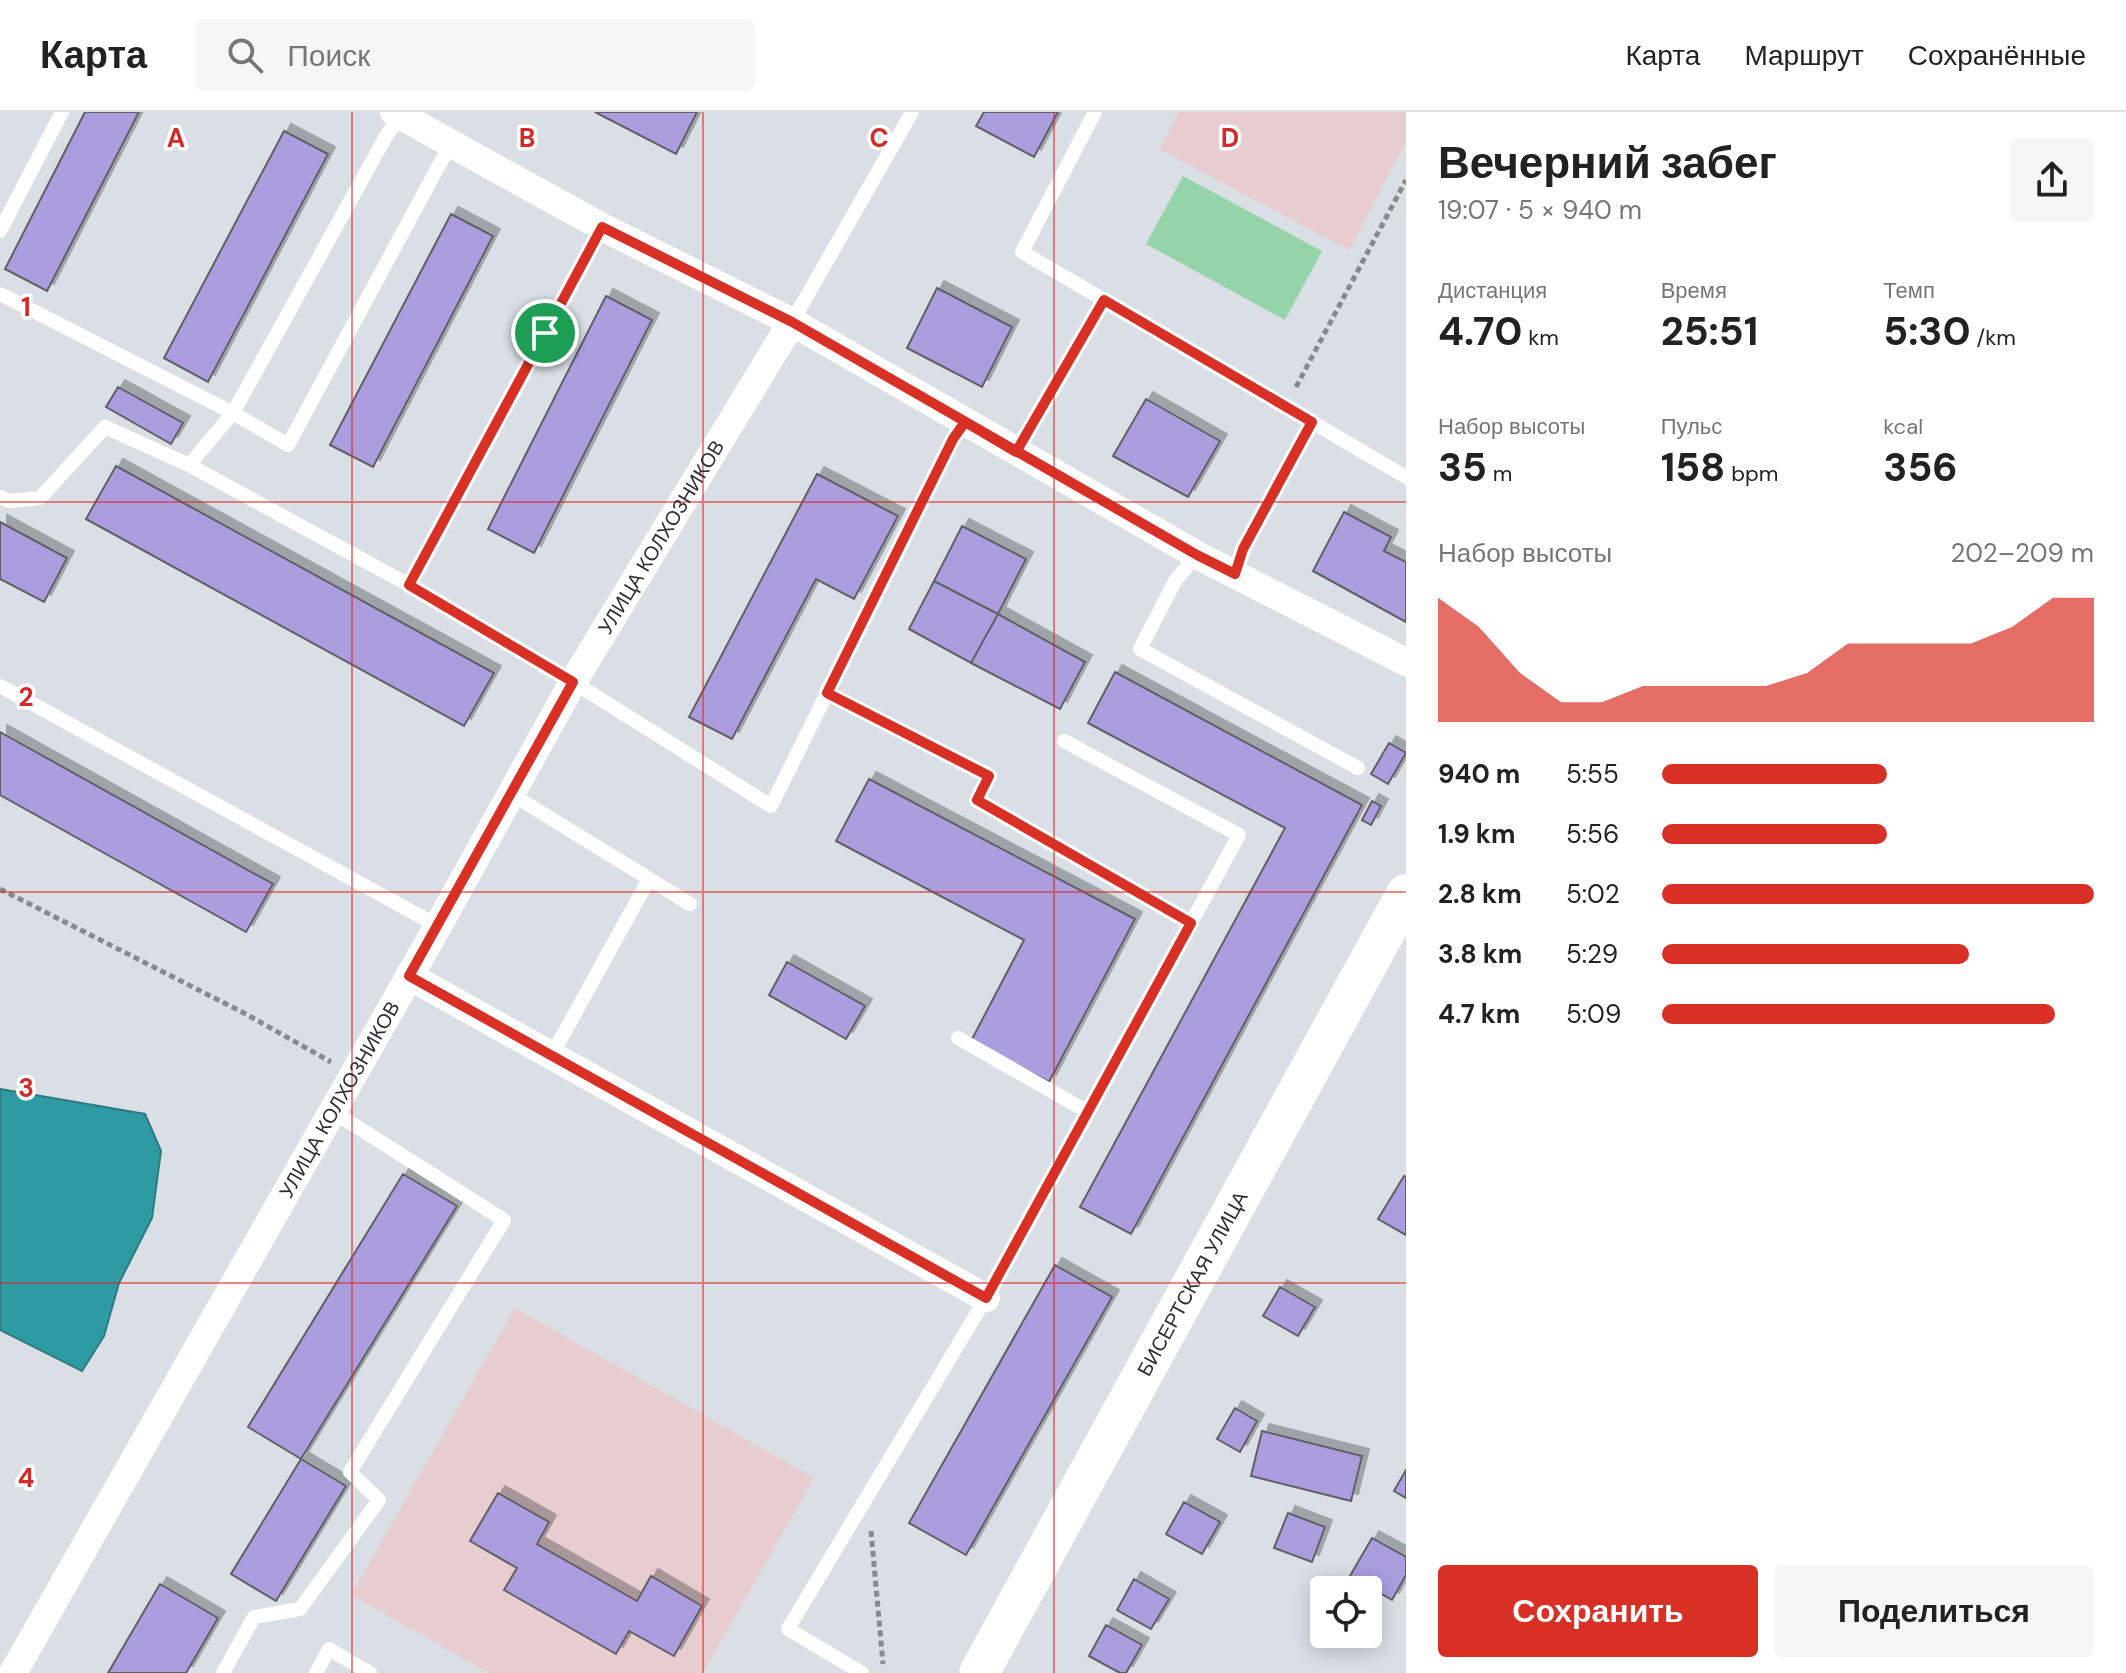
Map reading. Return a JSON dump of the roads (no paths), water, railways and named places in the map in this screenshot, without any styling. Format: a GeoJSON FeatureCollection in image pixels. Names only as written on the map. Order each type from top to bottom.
{"type":"FeatureCollection","features":[{"type":"Feature","properties":{"kind":"main road","name":"БИСЕРТСКАЯ УЛИЦА"},"geometry":{"type":"LineString","coordinates":[[979,1673],[1406,894]]}},
{"type":"Feature","properties":{"kind":"street"},"geometry":{"type":"LineString","coordinates":[[412,117],[451,143],[602,227],[792,322],[1197,555],[1406,662]]}},
{"type":"Feature","properties":{"kind":"street","name":"УЛИЦА КОЛХОЗНИКОВ"},"geometry":{"type":"LineString","coordinates":[[13,1673],[438,926],[573,682],[792,322]]}},
{"type":"Feature","properties":{"kind":"street"},"geometry":{"type":"LineString","coordinates":[[409,976],[986,1298]]}},
{"type":"Feature","properties":{"kind":"lane"},"geometry":{"type":"LineString","coordinates":[[0,231],[62,112]]}},
{"type":"Feature","properties":{"kind":"lane"},"geometry":{"type":"LineString","coordinates":[[792,322],[912,112]]}},
{"type":"Feature","properties":{"kind":"lane"},"geometry":{"type":"LineString","coordinates":[[1095,112],[1022,252],[1406,477]]}},
{"type":"Feature","properties":{"kind":"lane"},"geometry":{"type":"LineString","coordinates":[[189,465],[233,413],[378,151],[412,117]]}},
{"type":"Feature","properties":{"kind":"lane"},"geometry":{"type":"LineString","coordinates":[[0,294],[233,413],[288,445],[451,143]]}},
{"type":"Feature","properties":{"kind":"lane"},"geometry":{"type":"LineString","coordinates":[[409,585],[602,227]]}},
{"type":"Feature","properties":{"kind":"lane"},"geometry":{"type":"LineString","coordinates":[[0,497],[9,501],[40,498],[105,427],[189,465],[409,585],[573,682],[771,806],[953,439],[965,422]]}},
{"type":"Feature","properties":{"kind":"lane"},"geometry":{"type":"LineString","coordinates":[[1235,574],[1243,549],[1312,422]]}},
{"type":"Feature","properties":{"kind":"lane"},"geometry":{"type":"LineString","coordinates":[[1197,555],[1175,581],[1140,649],[1358,768]]}},
{"type":"Feature","properties":{"kind":"lane"},"geometry":{"type":"LineString","coordinates":[[0,686],[438,926]]}},
{"type":"Feature","properties":{"kind":"lane"},"geometry":{"type":"LineString","coordinates":[[827,693],[989,776],[977,800],[1191,923]]}},
{"type":"Feature","properties":{"kind":"lane"},"geometry":{"type":"LineString","coordinates":[[862,1673],[788,1629],[986,1298],[1239,835],[1064,741]]}},
{"type":"Feature","properties":{"kind":"lane"},"geometry":{"type":"LineString","coordinates":[[511,794],[690,904]]}},
{"type":"Feature","properties":{"kind":"lane"},"geometry":{"type":"LineString","coordinates":[[552,1055],[649,879]]}},
{"type":"Feature","properties":{"kind":"lane"},"geometry":{"type":"LineString","coordinates":[[958,1038],[1088,1112]]}},
{"type":"Feature","properties":{"kind":"lane"},"geometry":{"type":"LineString","coordinates":[[223,1673],[254,1617],[300,1609],[379,1500],[350,1472],[504,1220],[332,1111]]}},
{"type":"Feature","properties":{"kind":"lane"},"geometry":{"type":"LineString","coordinates":[[316,1673],[329,1649],[370,1673]]}},
{"type":"Feature","properties":{"kind":"water"},"geometry":{"type":"Polygon","coordinates":[[[0,1089],[145,1114],[161,1151],[152,1218],[119,1283],[104,1336],[82,1371],[0,1330],[0,1089]]]}}]}
